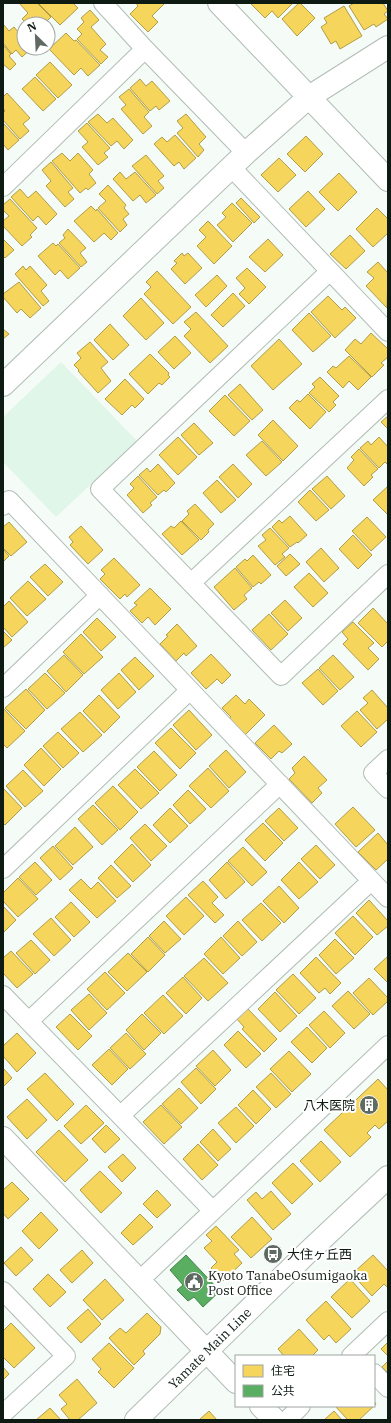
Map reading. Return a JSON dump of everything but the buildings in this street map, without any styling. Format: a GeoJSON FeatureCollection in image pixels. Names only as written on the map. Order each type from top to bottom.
{"type":"FeatureCollection","features":[{"type":"Feature","properties":{"kind":"street"},"geometry":{"type":"LineString","coordinates":[[103,3],[145,49],[246,153]]}},
{"type":"Feature","properties":{"kind":"street"},"geometry":{"type":"LineString","coordinates":[[219,3],[388,180]]}},
{"type":"Feature","properties":{"kind":"street"},"geometry":{"type":"LineString","coordinates":[[3,385],[231,167],[309,97],[388,47]]}},
{"type":"Feature","properties":{"kind":"street"},"geometry":{"type":"LineString","coordinates":[[3,187],[145,49]]}},
{"type":"Feature","properties":{"kind":"street"},"geometry":{"type":"LineString","coordinates":[[231,167],[388,332]]}},
{"type":"Feature","properties":{"kind":"street"},"geometry":{"type":"LineString","coordinates":[[330,271],[100,489],[281,676],[388,574]]}},
{"type":"Feature","properties":{"kind":"street"},"geometry":{"type":"LineString","coordinates":[[191,583],[388,399]]}},
{"type":"Feature","properties":{"kind":"street"},"geometry":{"type":"LineString","coordinates":[[3,506],[9,500],[388,898]]}},
{"type":"Feature","properties":{"kind":"street"},"geometry":{"type":"LineString","coordinates":[[3,688],[100,595]]}},
{"type":"Feature","properties":{"kind":"street"},"geometry":{"type":"LineString","coordinates":[[3,869],[190,690]]}},
{"type":"Feature","properties":{"kind":"street"},"geometry":{"type":"LineString","coordinates":[[388,758],[373,773],[388,789]]}},
{"type":"Feature","properties":{"kind":"street"},"geometry":{"type":"LineString","coordinates":[[29,1021],[280,784]]}},
{"type":"Feature","properties":{"kind":"street"},"geometry":{"type":"LineString","coordinates":[[120,1115],[371,881]]}},
{"type":"Feature","properties":{"kind":"street"},"geometry":{"type":"LineString","coordinates":[[3,995],[213,1211]]}},
{"type":"Feature","properties":{"kind":"street"},"geometry":{"type":"LineString","coordinates":[[140,1280],[388,1045]]}},
{"type":"Feature","properties":{"kind":"street"},"geometry":{"type":"LineString","coordinates":[[3,1138],[235,1381]]}},
{"type":"Feature","properties":{"kind":"street","name":"Yamate Main Line"},"geometry":{"type":"LineString","coordinates":[[136,1420],[308,1253],[388,1178]]}},
{"type":"Feature","properties":{"kind":"street"},"geometry":{"type":"LineString","coordinates":[[3,1291],[66,1356],[3,1414]]}},
{"type":"Feature","properties":{"kind":"street"},"geometry":{"type":"LineString","coordinates":[[355,1355],[388,1321]]}},
{"type":"Feature","properties":{"kind":"street"},"geometry":{"type":"LineString","coordinates":[[375,1374],[388,1388]]}},
{"type":"Feature","properties":{"kind":"street"},"geometry":{"type":"LineString","coordinates":[[262,1407],[275,1420]]}},
{"type":"Feature","properties":{"kind":"street"},"geometry":{"type":"LineString","coordinates":[[287,1420],[300,1407]]}},
{"type":"Feature","properties":{"kind":"green space"},"geometry":{"type":"Polygon","coordinates":[[[61,362],[137,441],[56,517],[3,462],[3,417],[61,362]]]}},
{"type":"Feature","properties":{"kind":"place","name":"八木医院"},"geometry":{"type":"Point","coordinates":[369,1105]}},
{"type":"Feature","properties":{"kind":"place","name":"大住ヶ丘西"},"geometry":{"type":"Point","coordinates":[273,1254]}},
{"type":"Feature","properties":{"kind":"place","name":"Kyoto TanabeOsumigaoka Post Office"},"geometry":{"type":"Point","coordinates":[194,1282]}}]}
